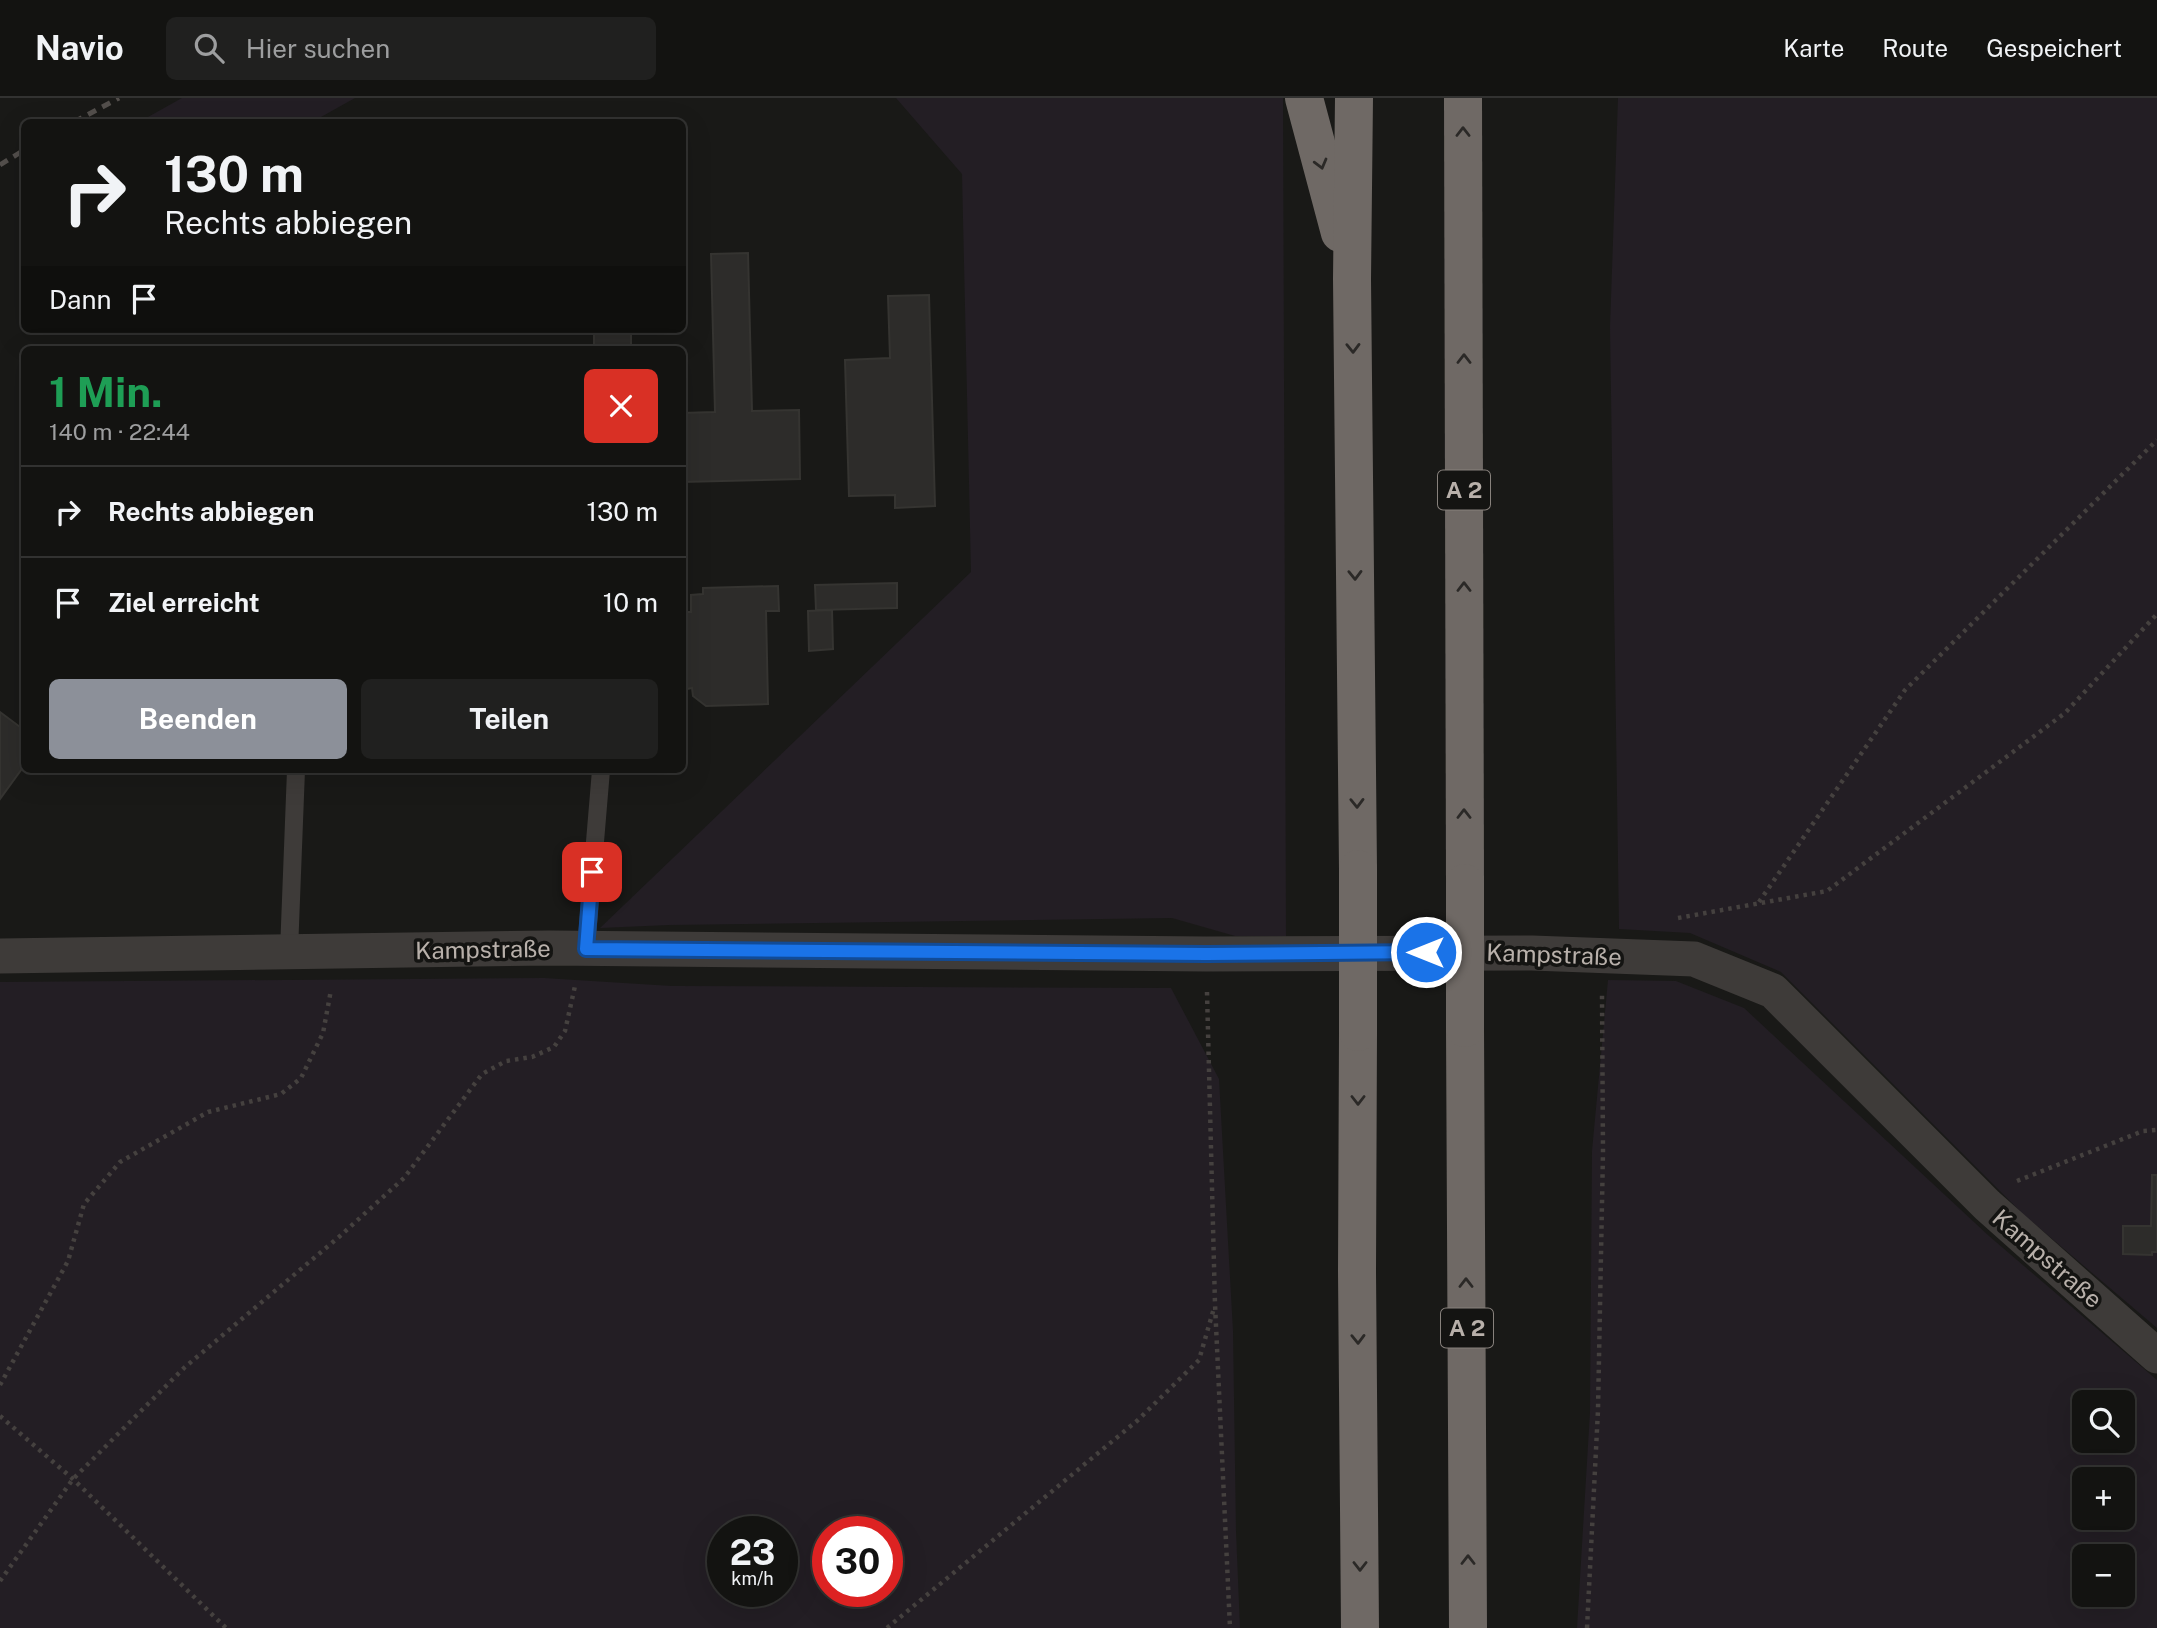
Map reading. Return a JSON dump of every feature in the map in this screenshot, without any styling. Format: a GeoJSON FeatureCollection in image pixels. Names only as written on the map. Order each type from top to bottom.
{"type":"FeatureCollection","features":[{"type":"Feature","properties":{"kind":"highway"},"geometry":{"type":"LineString","coordinates":[[1304,98],[1352,279]]}},
{"type":"Feature","properties":{"kind":"highway"},"geometry":{"type":"LineString","coordinates":[[1354,98],[1352,279],[1360,1628]]}},
{"type":"Feature","properties":{"kind":"highway","name":"A 2"},"geometry":{"type":"LineString","coordinates":[[1463,98],[1468,1628]]}},
{"type":"Feature","properties":{"kind":"street","name":"Kampstraße"},"geometry":{"type":"LineString","coordinates":[[0,956],[584,949],[1206,954],[1532,953],[1694,959],[1773,991],[1987,1205],[2157,1356]]}},
{"type":"Feature","properties":{"kind":"lane"},"geometry":{"type":"LineString","coordinates":[[289,951],[296,773]]}},
{"type":"Feature","properties":{"kind":"lane"},"geometry":{"type":"LineString","coordinates":[[584,949],[601,773]]}},
{"type":"Feature","properties":{"kind":"path"},"geometry":{"type":"LineString","coordinates":[[1759,903],[1905,690],[2157,440]]}},
{"type":"Feature","properties":{"kind":"path"},"geometry":{"type":"LineString","coordinates":[[1669,922],[1680,916],[1827,891],[2065,713],[2157,614]]}},
{"type":"Feature","properties":{"kind":"path"},"geometry":{"type":"LineString","coordinates":[[0,1581],[73,1479],[185,1367],[404,1178],[482,1074],[506,1061],[532,1057],[554,1047],[565,1031],[584,949]]}},
{"type":"Feature","properties":{"kind":"path"},"geometry":{"type":"LineString","coordinates":[[0,1385],[68,1261],[84,1205],[120,1162],[208,1112],[281,1094],[301,1078],[323,1033],[337,951]]}},
{"type":"Feature","properties":{"kind":"path"},"geometry":{"type":"LineString","coordinates":[[1206,954],[1215,1304],[1230,1628]]}},
{"type":"Feature","properties":{"kind":"path"},"geometry":{"type":"LineString","coordinates":[[1587,1628],[1598,1396],[1603,1152],[1602,956]]}},
{"type":"Feature","properties":{"kind":"path"},"geometry":{"type":"LineString","coordinates":[[1987,1205],[2011,1183],[2143,1131],[2157,1130]]}},
{"type":"Feature","properties":{"kind":"path"},"geometry":{"type":"LineString","coordinates":[[887,1628],[1138,1420],[1199,1360],[1215,1304]]}},
{"type":"Feature","properties":{"kind":"path"},"geometry":{"type":"LineString","coordinates":[[0,1416],[73,1479],[226,1628]]}},
{"type":"Feature","properties":{"kind":"shaded area"},"geometry":{"type":"Polygon","coordinates":[[[182,98],[355,98],[317,119],[144,119],[182,98]]]}},
{"type":"Feature","properties":{"kind":"shaded area"},"geometry":{"type":"Polygon","coordinates":[[[896,98],[1283,98],[1286,936],[1235,936],[1172,918],[600,928],[971,572],[962,174],[896,98]]]}},
{"type":"Feature","properties":{"kind":"shaded area"},"geometry":{"type":"Polygon","coordinates":[[[1618,98],[2157,98],[2157,1328],[2024,1215],[1781,972],[1690,933],[1619,929],[1610,327],[1618,98]]]}},
{"type":"Feature","properties":{"kind":"shaded area"},"geometry":{"type":"Polygon","coordinates":[[[544,978],[672,986],[1171,988],[1219,1079],[1233,1331],[1240,1628],[0,1628],[0,982],[544,978]]]}},
{"type":"Feature","properties":{"kind":"shaded area"},"geometry":{"type":"Polygon","coordinates":[[[1608,980],[1676,981],[1744,1008],[1989,1236],[2157,1380],[2157,1628],[1577,1628],[1590,1412],[1592,1151],[1608,980]]]}},
{"type":"Feature","properties":{"kind":"building"},"geometry":{"type":"Polygon","coordinates":[[[748,253],[752,411],[799,410],[800,479],[686,482],[686,413],[715,412],[711,254],[748,253]]]}},
{"type":"Feature","properties":{"kind":"building"},"geometry":{"type":"Polygon","coordinates":[[[929,295],[935,506],[895,508],[895,495],[849,496],[845,360],[890,358],[888,296],[929,295]]]}},
{"type":"Feature","properties":{"kind":"building"},"geometry":{"type":"Polygon","coordinates":[[[594,333],[631,333],[631,346],[594,346],[594,333]]]}},
{"type":"Feature","properties":{"kind":"building"},"geometry":{"type":"Polygon","coordinates":[[[897,583],[897,608],[816,610],[815,585],[897,583]]]}},
{"type":"Feature","properties":{"kind":"building"},"geometry":{"type":"Polygon","coordinates":[[[778,586],[779,611],[766,611],[768,704],[706,706],[693,696],[692,688],[687,689],[686,612],[691,612],[691,595],[703,594],[703,588],[778,586]]]}},
{"type":"Feature","properties":{"kind":"building"},"geometry":{"type":"Polygon","coordinates":[[[832,610],[833,649],[809,651],[808,611],[832,610]]]}},
{"type":"Feature","properties":{"kind":"building"},"geometry":{"type":"Polygon","coordinates":[[[0,712],[21,728],[21,770],[0,799],[0,712]]]}},
{"type":"Feature","properties":{"kind":"building"},"geometry":{"type":"Polygon","coordinates":[[[2152,1175],[2157,1175],[2157,1252],[2152,1252],[2152,1255],[2123,1254],[2123,1226],[2151,1226],[2152,1175]]]}},
{"type":"Feature","properties":{"kind":"railway"},"geometry":{"type":"LineString","coordinates":[[80,119],[119,98]]}},
{"type":"Feature","properties":{"kind":"railway"},"geometry":{"type":"LineString","coordinates":[[0,165],[21,152]]}},
{"type":"Feature","properties":{"kind":"route"},"geometry":{"type":"LineString","coordinates":[[592,872],[586,949],[1206,954],[1426,952]]}}]}
